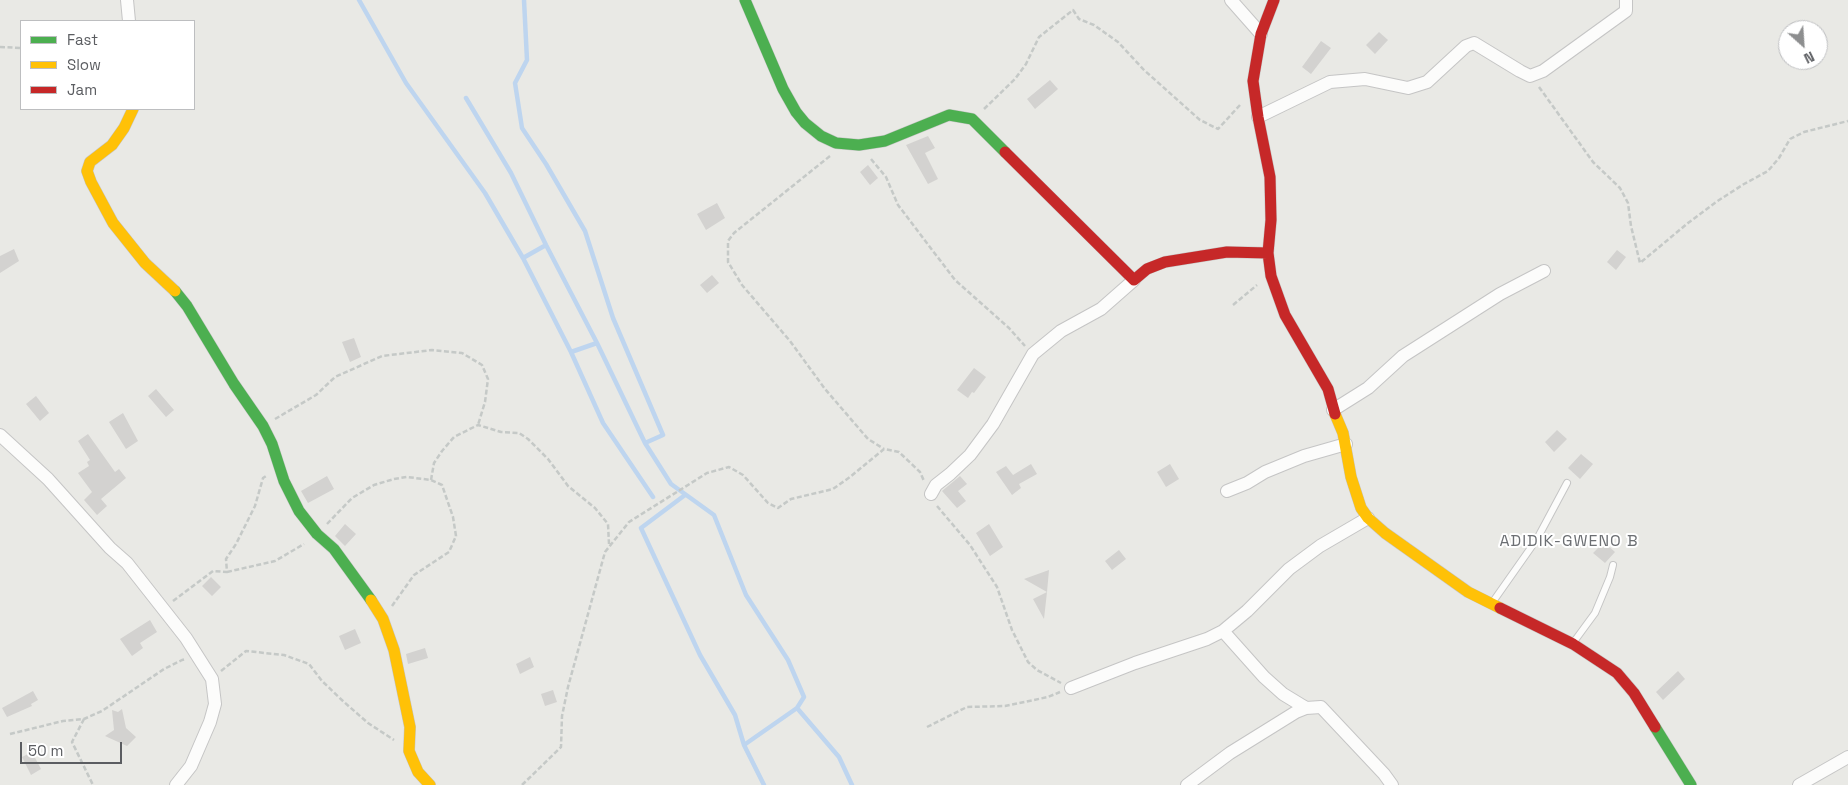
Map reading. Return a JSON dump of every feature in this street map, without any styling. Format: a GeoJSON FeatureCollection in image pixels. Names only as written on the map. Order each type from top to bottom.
{"type":"FeatureCollection","features":[{"type":"Feature","properties":{"kind":"street"},"geometry":{"type":"LineString","coordinates":[[126,0],[129,20]]}},
{"type":"Feature","properties":{"kind":"street"},"geometry":{"type":"LineString","coordinates":[[745,0],[796,112],[804,123],[821,136],[836,143],[859,145],[891,139],[949,115],[972,119],[1134,280]]}},
{"type":"Feature","properties":{"kind":"street"},"geometry":{"type":"LineString","coordinates":[[1231,0],[1261,34]]}},
{"type":"Feature","properties":{"kind":"street"},"geometry":{"type":"LineString","coordinates":[[1274,0],[1261,34],[1254,81],[1255,99],[1270,178],[1271,220],[1268,253],[1272,276],[1285,315],[1328,389],[1333,410],[1346,444],[1351,477],[1358,501],[1368,518],[1385,534],[1468,592],[1573,644],[1617,673],[1634,694],[1691,785]]}},
{"type":"Feature","properties":{"kind":"street"},"geometry":{"type":"LineString","coordinates":[[1258,117],[1330,82],[1365,79],[1408,88],[1427,82],[1466,46],[1474,43],[1520,72],[1530,76],[1543,71],[1626,11],[1626,0]]}},
{"type":"Feature","properties":{"kind":"street"},"geometry":{"type":"LineString","coordinates":[[133,110],[124,128],[112,145],[90,162],[87,171],[91,182],[113,223],[144,263],[171,286],[187,306],[234,384],[263,426],[284,481],[299,511],[317,534],[334,549],[383,618],[394,650],[406,703],[410,727],[409,751],[418,772],[430,785]]}},
{"type":"Feature","properties":{"kind":"street"},"geometry":{"type":"LineString","coordinates":[[931,494],[936,485],[970,455],[993,424],[1033,354],[1061,332],[1100,309],[1147,269],[1165,262],[1227,252],[1268,253]]}},
{"type":"Feature","properties":{"kind":"street"},"geometry":{"type":"LineString","coordinates":[[1333,410],[1368,388],[1403,356],[1500,294],[1544,271]]}},
{"type":"Feature","properties":{"kind":"street"},"geometry":{"type":"LineString","coordinates":[[0,435],[48,479],[110,548],[127,563],[200,659],[212,678],[215,704],[210,722],[191,766],[176,785]]}},
{"type":"Feature","properties":{"kind":"street"},"geometry":{"type":"LineString","coordinates":[[1227,491],[1248,483],[1265,472],[1304,456],[1346,444]]}},
{"type":"Feature","properties":{"kind":"street"},"geometry":{"type":"LineString","coordinates":[[1071,688],[1142,660],[1207,639],[1223,631],[1247,611],[1289,569],[1320,546],[1368,518]]}},
{"type":"Feature","properties":{"kind":"street"},"geometry":{"type":"LineString","coordinates":[[1223,631],[1264,677],[1283,694],[1306,708]]}},
{"type":"Feature","properties":{"kind":"street"},"geometry":{"type":"LineString","coordinates":[[1187,785],[1259,734],[1296,712],[1306,708],[1321,707],[1392,785]]}},
{"type":"Feature","properties":{"kind":"street"},"geometry":{"type":"LineString","coordinates":[[1800,785],[1848,757]]}},
{"type":"Feature","properties":{"kind":"lane"},"geometry":{"type":"LineString","coordinates":[[1491,604],[1537,539],[1567,483]]}},
{"type":"Feature","properties":{"kind":"lane"},"geometry":{"type":"LineString","coordinates":[[1573,644],[1595,613],[1613,566]]}},
{"type":"Feature","properties":{"kind":"path"},"geometry":{"type":"LineString","coordinates":[[972,119],[1015,79],[1026,64],[1039,37],[1073,10],[1079,19],[1094,25],[1118,42],[1144,70],[1200,120],[1218,129],[1240,105],[1255,99]]}},
{"type":"Feature","properties":{"kind":"path"},"geometry":{"type":"LineString","coordinates":[[0,47],[20,48]]}},
{"type":"Feature","properties":{"kind":"path"},"geometry":{"type":"LineString","coordinates":[[1530,76],[1593,162],[1620,188],[1628,203],[1631,226],[1640,263],[1716,202],[1768,171],[1779,158],[1790,139],[1804,132],[1848,121]]}},
{"type":"Feature","properties":{"kind":"path"},"geometry":{"type":"LineString","coordinates":[[845,144],[734,233],[728,241],[728,262],[742,285],[790,341],[825,389],[868,439],[884,449],[900,452],[920,472],[934,503],[970,545],[997,587],[1012,630],[1028,662],[1056,681],[1071,688]]}},
{"type":"Feature","properties":{"kind":"path"},"geometry":{"type":"LineString","coordinates":[[859,145],[886,177],[898,206],[955,280],[1009,328],[1033,354]]}},
{"type":"Feature","properties":{"kind":"path"},"geometry":{"type":"LineString","coordinates":[[1233,305],[1256,285],[1272,276]]}},
{"type":"Feature","properties":{"kind":"path"},"geometry":{"type":"LineString","coordinates":[[263,426],[294,406],[316,395],[335,378],[382,356],[432,350],[462,353],[482,365],[488,379],[485,402],[478,425]]}},
{"type":"Feature","properties":{"kind":"path"},"geometry":{"type":"LineString","coordinates":[[431,480],[434,463],[454,437],[478,425],[501,432],[519,432],[548,459],[568,486],[596,508],[608,524],[609,546]]}},
{"type":"Feature","properties":{"kind":"path"},"geometry":{"type":"LineString","coordinates":[[522,785],[561,747],[562,716],[568,687],[605,552],[629,522],[707,473],[728,467],[743,475],[768,503],[778,508],[791,500],[833,489],[884,449]]}},
{"type":"Feature","properties":{"kind":"path"},"geometry":{"type":"LineString","coordinates":[[227,572],[226,559],[236,544],[255,506],[264,478],[280,468]]}},
{"type":"Feature","properties":{"kind":"path"},"geometry":{"type":"LineString","coordinates":[[163,609],[213,571],[227,572],[275,561],[317,534],[352,498],[374,486],[394,478],[407,477],[431,480],[442,485],[454,517],[456,536],[449,552],[414,575],[383,618]]}},
{"type":"Feature","properties":{"kind":"path"},"geometry":{"type":"LineString","coordinates":[[212,678],[246,651],[284,655],[309,664],[322,681],[344,702],[368,722],[409,751]]}},
{"type":"Feature","properties":{"kind":"path"},"geometry":{"type":"LineString","coordinates":[[10,734],[55,723],[84,720],[102,711],[145,681],[182,660],[200,659]]}},
{"type":"Feature","properties":{"kind":"path"},"geometry":{"type":"LineString","coordinates":[[927,727],[967,707],[1005,706],[1048,697],[1071,688]]}},
{"type":"Feature","properties":{"kind":"path"},"geometry":{"type":"LineString","coordinates":[[84,720],[72,742],[93,785]]}},
{"type":"Feature","properties":{"kind":"building"},"geometry":{"type":"Polygon","coordinates":[[[1379,32],[1388,40],[1375,54],[1366,45],[1379,32]]]}},
{"type":"Feature","properties":{"kind":"building"},"geometry":{"type":"Polygon","coordinates":[[[1321,41],[1331,48],[1311,74],[1302,67],[1321,41]]]}},
{"type":"Feature","properties":{"kind":"building"},"geometry":{"type":"Polygon","coordinates":[[[1050,80],[1058,89],[1035,109],[1027,99],[1050,80]]]}},
{"type":"Feature","properties":{"kind":"building"},"geometry":{"type":"Polygon","coordinates":[[[928,136],[935,148],[925,153],[938,179],[928,184],[906,145],[928,136]]]}},
{"type":"Feature","properties":{"kind":"building"},"geometry":{"type":"Polygon","coordinates":[[[868,165],[878,178],[870,185],[860,172],[868,165]]]}},
{"type":"Feature","properties":{"kind":"building"},"geometry":{"type":"Polygon","coordinates":[[[717,203],[725,218],[706,230],[697,214],[717,203]]]}},
{"type":"Feature","properties":{"kind":"building"},"geometry":{"type":"Polygon","coordinates":[[[14,249],[19,261],[0,273],[0,256],[14,249]]]}},
{"type":"Feature","properties":{"kind":"building"},"geometry":{"type":"Polygon","coordinates":[[[1617,250],[1626,257],[1616,270],[1607,262],[1617,250]]]}},
{"type":"Feature","properties":{"kind":"building"},"geometry":{"type":"Polygon","coordinates":[[[712,275],[719,283],[707,293],[700,285],[712,275]]]}},
{"type":"Feature","properties":{"kind":"building"},"geometry":{"type":"Polygon","coordinates":[[[354,338],[361,357],[350,362],[342,342],[354,338]]]}},
{"type":"Feature","properties":{"kind":"building"},"geometry":{"type":"Polygon","coordinates":[[[974,368],[986,377],[968,398],[957,390],[974,368]]]}},
{"type":"Feature","properties":{"kind":"building"},"geometry":{"type":"Polygon","coordinates":[[[156,389],[174,410],[166,417],[148,396],[156,389]]]}},
{"type":"Feature","properties":{"kind":"building"},"geometry":{"type":"Polygon","coordinates":[[[36,396],[49,413],[40,421],[26,404],[36,396]]]}},
{"type":"Feature","properties":{"kind":"building"},"geometry":{"type":"Polygon","coordinates":[[[123,413],[138,441],[126,449],[109,422],[123,413]]]}},
{"type":"Feature","properties":{"kind":"building"},"geometry":{"type":"Polygon","coordinates":[[[1557,430],[1567,439],[1554,452],[1545,442],[1557,430]]]}},
{"type":"Feature","properties":{"kind":"building"},"geometry":{"type":"Polygon","coordinates":[[[88,434],[115,472],[119,469],[126,478],[101,499],[107,506],[97,515],[84,500],[92,492],[78,473],[89,466],[87,462],[90,460],[78,441],[88,434]]]}},
{"type":"Feature","properties":{"kind":"building"},"geometry":{"type":"Polygon","coordinates":[[[1581,454],[1593,464],[1580,479],[1568,468],[1581,454]]]}},
{"type":"Feature","properties":{"kind":"building"},"geometry":{"type":"Polygon","coordinates":[[[1031,464],[1037,474],[1019,484],[1021,488],[1012,495],[996,472],[1006,466],[1013,475],[1031,464]]]}},
{"type":"Feature","properties":{"kind":"building"},"geometry":{"type":"Polygon","coordinates":[[[1170,464],[1179,479],[1166,487],[1157,472],[1170,464]]]}},
{"type":"Feature","properties":{"kind":"building"},"geometry":{"type":"Polygon","coordinates":[[[327,476],[334,489],[308,503],[301,491],[327,476]]]}},
{"type":"Feature","properties":{"kind":"building"},"geometry":{"type":"Polygon","coordinates":[[[960,476],[967,484],[958,491],[966,501],[957,508],[942,491],[960,476]]]}},
{"type":"Feature","properties":{"kind":"building"},"geometry":{"type":"Polygon","coordinates":[[[345,524],[356,534],[345,546],[335,536],[345,524]]]}},
{"type":"Feature","properties":{"kind":"building"},"geometry":{"type":"Polygon","coordinates":[[[989,524],[1003,547],[990,556],[976,533],[989,524]]]}},
{"type":"Feature","properties":{"kind":"building"},"geometry":{"type":"Polygon","coordinates":[[[1604,542],[1615,552],[1605,563],[1593,553],[1604,542]]]}},
{"type":"Feature","properties":{"kind":"building"},"geometry":{"type":"Polygon","coordinates":[[[1119,550],[1126,559],[1112,570],[1105,561],[1119,550]]]}},
{"type":"Feature","properties":{"kind":"building"},"geometry":{"type":"Polygon","coordinates":[[[1049,570],[1047,592],[1024,579],[1049,570]]]}},
{"type":"Feature","properties":{"kind":"building"},"geometry":{"type":"Polygon","coordinates":[[[211,577],[221,587],[212,596],[202,586],[211,577]]]}},
{"type":"Feature","properties":{"kind":"building"},"geometry":{"type":"Polygon","coordinates":[[[1047,592],[1044,619],[1033,599],[1047,592]]]}},
{"type":"Feature","properties":{"kind":"building"},"geometry":{"type":"Polygon","coordinates":[[[150,620],[157,632],[140,643],[143,648],[132,656],[120,639],[150,620]]]}},
{"type":"Feature","properties":{"kind":"building"},"geometry":{"type":"Polygon","coordinates":[[[355,629],[361,643],[345,650],[339,636],[355,629]]]}},
{"type":"Feature","properties":{"kind":"building"},"geometry":{"type":"Polygon","coordinates":[[[425,648],[428,658],[408,664],[406,654],[425,648]]]}},
{"type":"Feature","properties":{"kind":"building"},"geometry":{"type":"Polygon","coordinates":[[[530,657],[534,667],[520,674],[516,664],[530,657]]]}},
{"type":"Feature","properties":{"kind":"building"},"geometry":{"type":"Polygon","coordinates":[[[1678,671],[1685,679],[1663,700],[1656,692],[1678,671]]]}},
{"type":"Feature","properties":{"kind":"building"},"geometry":{"type":"Polygon","coordinates":[[[553,690],[557,702],[545,706],[541,694],[553,690]]]}},
{"type":"Feature","properties":{"kind":"building"},"geometry":{"type":"Polygon","coordinates":[[[33,691],[38,700],[31,704],[32,706],[7,717],[2,708],[33,691]]]}},
{"type":"Feature","properties":{"kind":"building"},"geometry":{"type":"Polygon","coordinates":[[[122,709],[126,728],[136,737],[127,746],[105,736],[114,730],[112,710],[118,712],[122,709]]]}},
{"type":"Feature","properties":{"kind":"building"},"geometry":{"type":"Polygon","coordinates":[[[32,752],[41,769],[31,775],[22,757],[32,752]]]}},
{"type":"Feature","properties":{"kind":"waterway"},"geometry":{"type":"LineString","coordinates":[[359,0],[406,83],[485,193],[523,258],[571,352],[603,423],[653,497]]}},
{"type":"Feature","properties":{"kind":"waterway"},"geometry":{"type":"LineString","coordinates":[[524,0],[527,60],[515,83],[522,128],[546,164],[585,231],[613,318],[663,435],[645,443]]}},
{"type":"Feature","properties":{"kind":"waterway"},"geometry":{"type":"LineString","coordinates":[[466,98],[511,173],[645,443],[671,484],[714,515],[746,595],[788,660],[804,697],[797,708]]}},
{"type":"Feature","properties":{"kind":"waterway"},"geometry":{"type":"LineString","coordinates":[[523,258],[546,245]]}},
{"type":"Feature","properties":{"kind":"waterway"},"geometry":{"type":"LineString","coordinates":[[571,352],[597,343]]}},
{"type":"Feature","properties":{"kind":"waterway"},"geometry":{"type":"LineString","coordinates":[[685,495],[641,528],[700,655],[735,715],[744,745],[764,785]]}},
{"type":"Feature","properties":{"kind":"waterway"},"geometry":{"type":"LineString","coordinates":[[744,745],[797,708],[839,757],[852,785]]}},
{"type":"Feature","properties":{"kind":"traffic: fast"},"geometry":{"type":"LineString","coordinates":[[745,0],[783,89],[796,112],[805,123],[821,136],[836,143],[859,145],[885,141],[949,115],[972,119],[1005,152]]}},
{"type":"Feature","properties":{"kind":"traffic: fast"},"geometry":{"type":"LineString","coordinates":[[175,291],[187,306],[234,384],[263,426],[272,444],[284,481],[299,511],[317,534],[334,549],[371,600]]}},
{"type":"Feature","properties":{"kind":"traffic: fast"},"geometry":{"type":"LineString","coordinates":[[1655,727],[1691,785]]}},
{"type":"Feature","properties":{"kind":"traffic: slow"},"geometry":{"type":"LineString","coordinates":[[133,110],[124,128],[112,145],[90,162],[87,171],[113,223],[145,263],[175,291]]}},
{"type":"Feature","properties":{"kind":"traffic: slow"},"geometry":{"type":"LineString","coordinates":[[1335,414],[1343,433],[1351,477],[1361,508],[1368,518],[1385,533],[1468,592],[1500,608]]}},
{"type":"Feature","properties":{"kind":"traffic: slow"},"geometry":{"type":"LineString","coordinates":[[371,600],[383,619],[394,650],[410,727],[409,751],[418,772],[430,785]]}},
{"type":"Feature","properties":{"kind":"traffic: jam"},"geometry":{"type":"LineString","coordinates":[[1274,0],[1261,34],[1253,81],[1270,177],[1271,220],[1268,253],[1271,276],[1285,315],[1328,389],[1335,414]]}},
{"type":"Feature","properties":{"kind":"traffic: jam"},"geometry":{"type":"LineString","coordinates":[[1005,152],[1134,280],[1147,269],[1165,262],[1227,252],[1268,253]]}},
{"type":"Feature","properties":{"kind":"traffic: jam"},"geometry":{"type":"LineString","coordinates":[[1500,608],[1573,644],[1617,673],[1634,693],[1655,727]]}},
{"type":"Feature","properties":{"kind":"district","name":"ADIDIK-GWENO B"},"geometry":{"type":"Point","coordinates":[1569,542]}}]}
